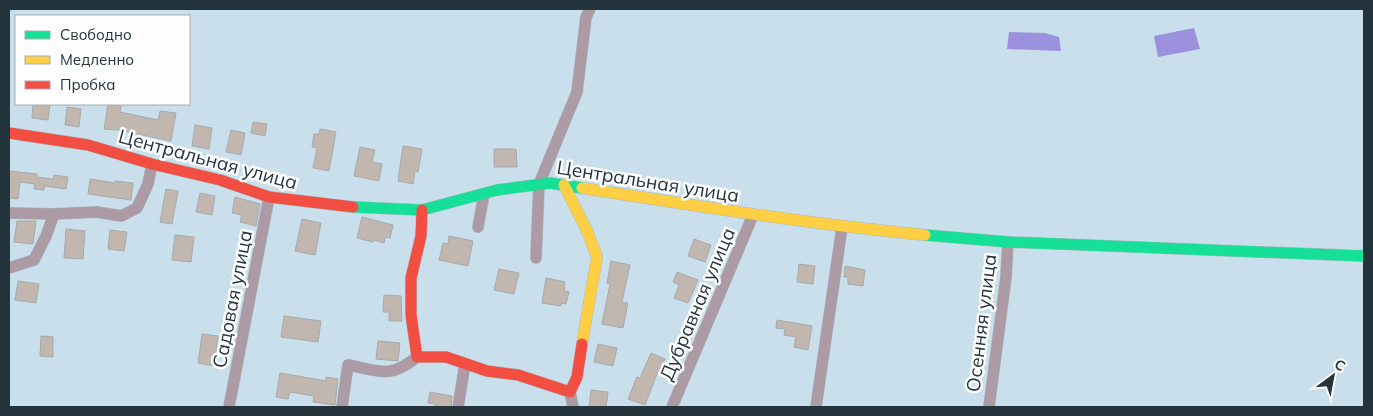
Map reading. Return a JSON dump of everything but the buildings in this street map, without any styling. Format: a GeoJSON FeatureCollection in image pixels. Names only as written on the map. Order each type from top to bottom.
{"type":"FeatureCollection","features":[{"type":"Feature","properties":{"kind":"street"},"geometry":{"type":"LineString","coordinates":[[536,258],[539,184],[576,92],[586,17],[590,9]]}},
{"type":"Feature","properties":{"kind":"street","name":"Центральная улица"},"geometry":{"type":"LineString","coordinates":[[9,133],[88,145],[152,164],[220,180],[269,197],[337,206],[422,210],[484,194],[550,183],[842,227],[1008,242],[1364,256]]}},
{"type":"Feature","properties":{"kind":"street"},"geometry":{"type":"LineString","coordinates":[[9,213],[54,214],[97,212],[120,216],[137,208],[148,184],[152,164]]}},
{"type":"Feature","properties":{"kind":"street"},"geometry":{"type":"LineString","coordinates":[[564,185],[588,233],[597,257],[577,377],[570,392],[573,407]]}},
{"type":"Feature","properties":{"kind":"street"},"geometry":{"type":"LineString","coordinates":[[478,227],[484,194]]}},
{"type":"Feature","properties":{"kind":"street","name":"Садовая улица"},"geometry":{"type":"LineString","coordinates":[[229,407],[269,197]]}},
{"type":"Feature","properties":{"kind":"street"},"geometry":{"type":"LineString","coordinates":[[417,357],[412,315],[411,278],[421,236],[422,210]]}},
{"type":"Feature","properties":{"kind":"street"},"geometry":{"type":"LineString","coordinates":[[9,268],[34,260],[54,214]]}},
{"type":"Feature","properties":{"kind":"street","name":"Дубравная улица"},"geometry":{"type":"LineString","coordinates":[[672,407],[754,215]]}},
{"type":"Feature","properties":{"kind":"street"},"geometry":{"type":"LineString","coordinates":[[816,407],[842,227]]}},
{"type":"Feature","properties":{"kind":"street","name":"Осенняя улица"},"geometry":{"type":"LineString","coordinates":[[989,407],[1006,277],[1008,242]]}},
{"type":"Feature","properties":{"kind":"street"},"geometry":{"type":"LineString","coordinates":[[342,407],[348,365],[388,372],[403,368],[417,357],[446,357],[487,371],[518,375],[570,392]]}},
{"type":"Feature","properties":{"kind":"street"},"geometry":{"type":"LineString","coordinates":[[458,407],[465,364]]}},
{"type":"Feature","properties":{"kind":"shaded area"},"geometry":{"type":"Polygon","coordinates":[[[1194,28],[1200,49],[1158,57],[1154,36],[1194,28]]]}},
{"type":"Feature","properties":{"kind":"shaded area"},"geometry":{"type":"Polygon","coordinates":[[[1009,32],[1045,33],[1059,37],[1061,51],[1007,49],[1009,32]]]}},
{"type":"Feature","properties":{"kind":"traffic: fast"},"geometry":{"type":"LineString","coordinates":[[353,207],[422,210],[497,190],[550,183],[582,188]]}},
{"type":"Feature","properties":{"kind":"traffic: fast"},"geometry":{"type":"LineString","coordinates":[[925,235],[1008,242],[1364,256]]}},
{"type":"Feature","properties":{"kind":"traffic: slow"},"geometry":{"type":"LineString","coordinates":[[564,185],[588,233],[597,257],[582,344]]}},
{"type":"Feature","properties":{"kind":"traffic: slow"},"geometry":{"type":"LineString","coordinates":[[582,188],[796,220],[925,235]]}},
{"type":"Feature","properties":{"kind":"traffic: jam"},"geometry":{"type":"LineString","coordinates":[[9,133],[88,145],[152,164],[220,180],[269,197],[353,207]]}},
{"type":"Feature","properties":{"kind":"traffic: jam"},"geometry":{"type":"LineString","coordinates":[[422,210],[421,236],[411,278],[411,315],[417,357],[446,357],[487,371],[518,375],[570,392],[577,377],[582,344]]}}]}
